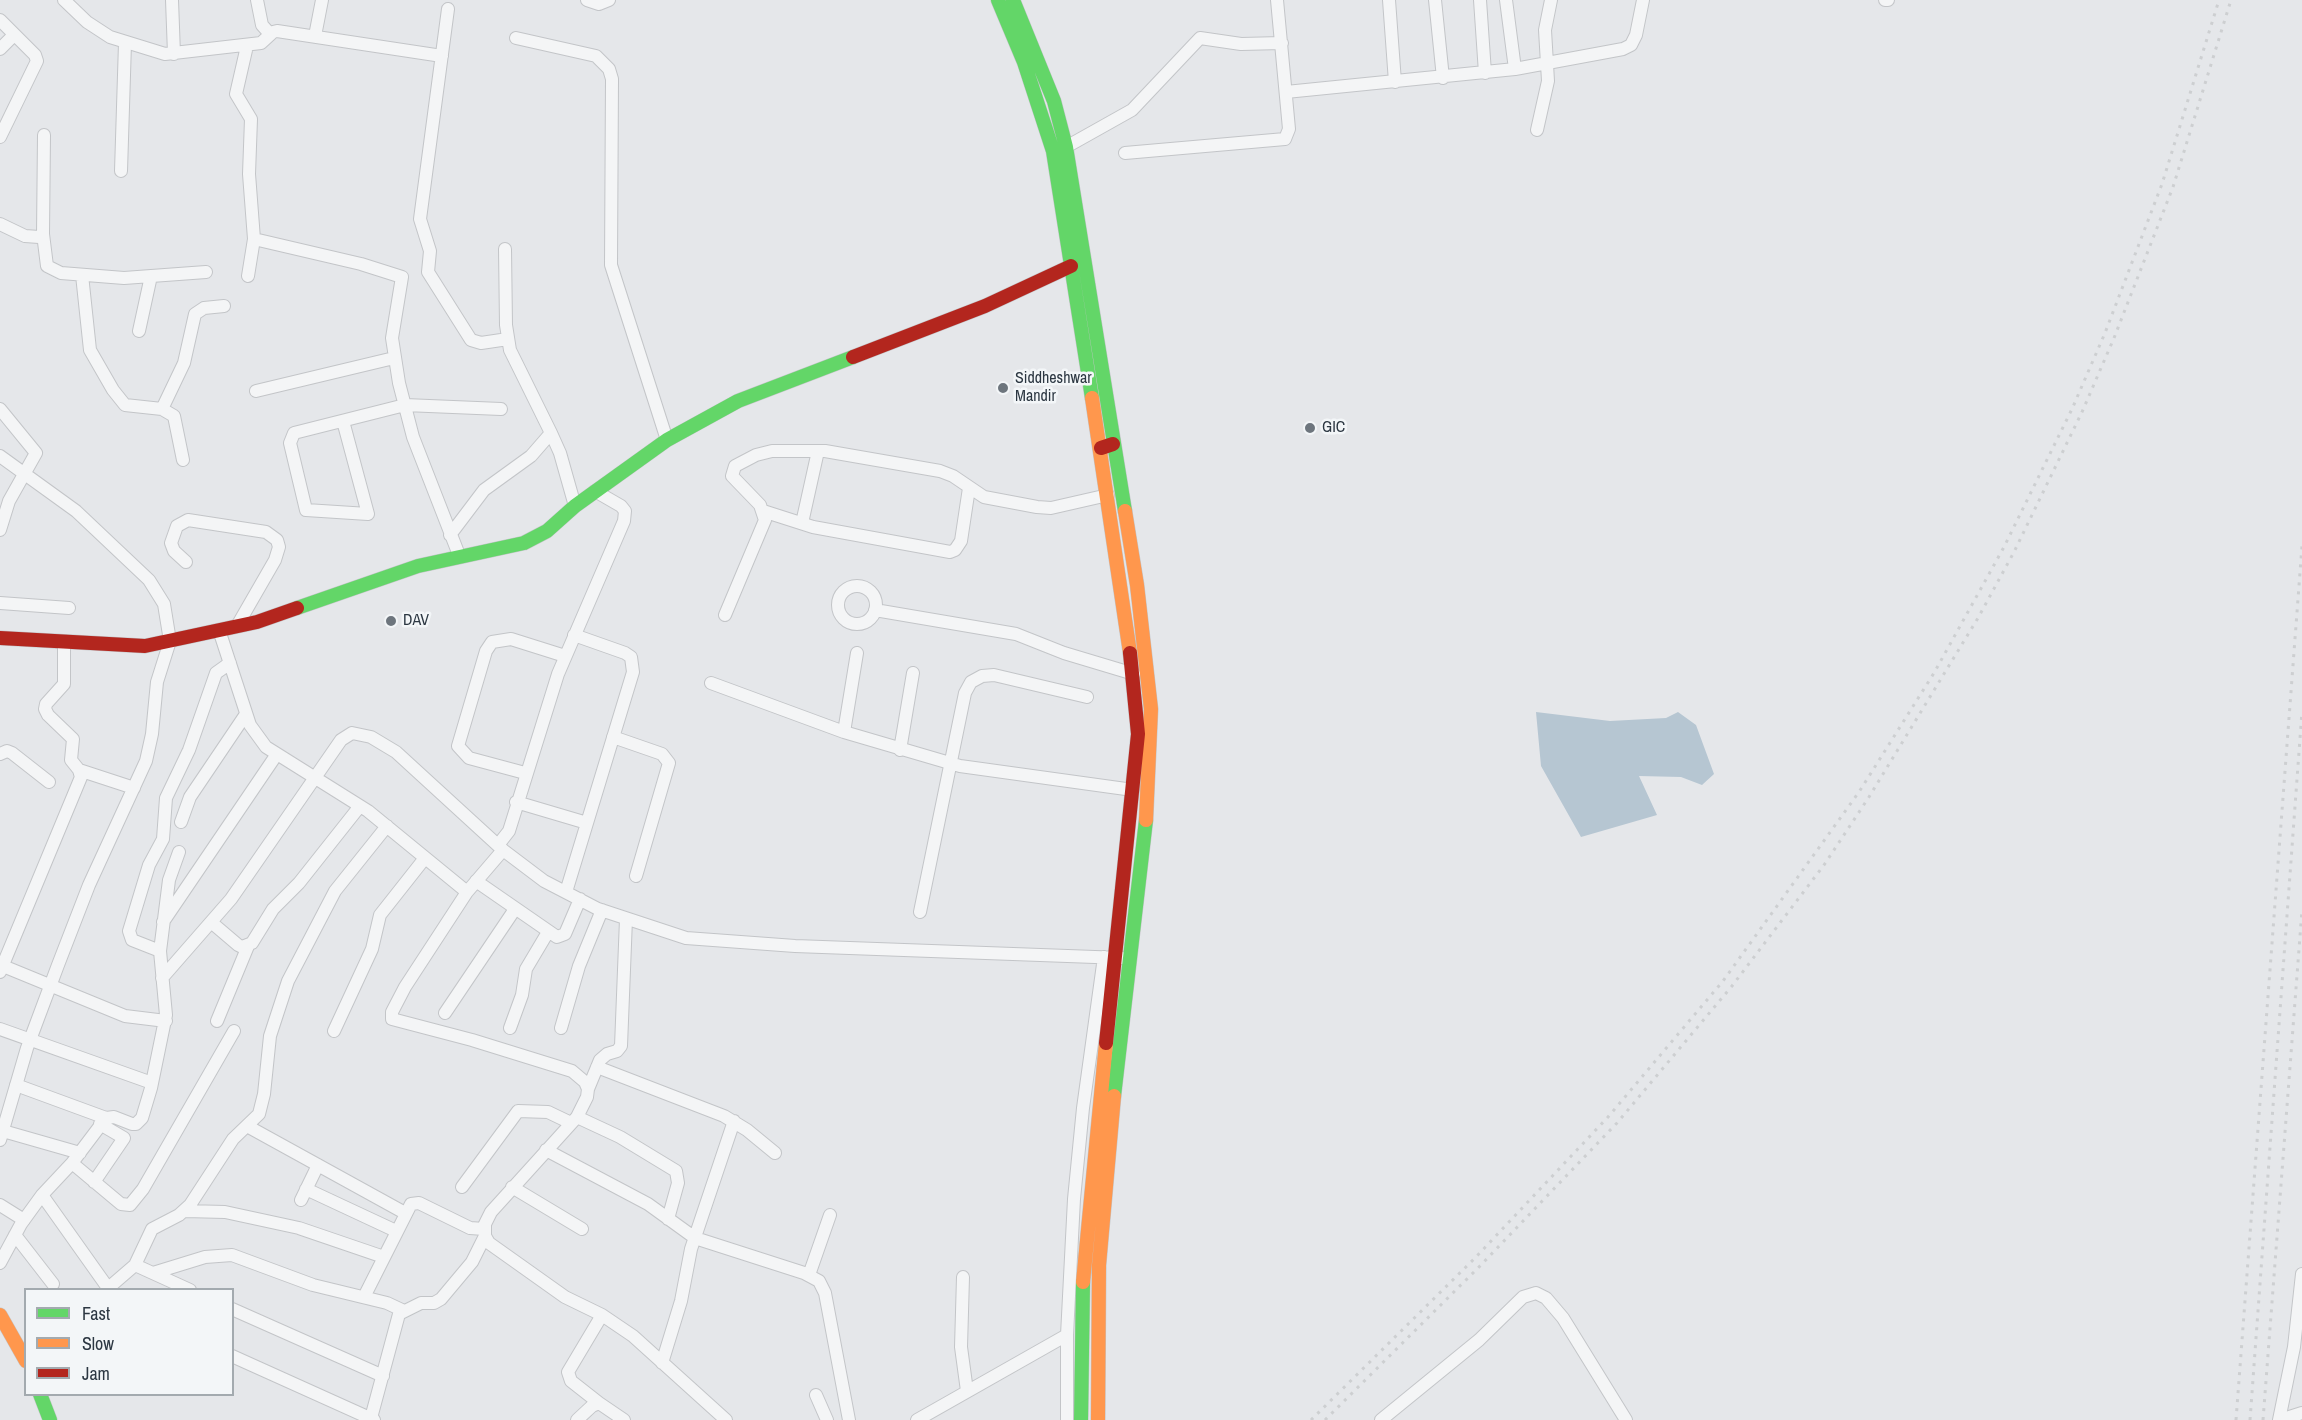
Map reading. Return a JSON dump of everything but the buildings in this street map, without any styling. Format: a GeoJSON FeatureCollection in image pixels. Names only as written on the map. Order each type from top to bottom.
{"type":"FeatureCollection","features":[{"type":"Feature","properties":{"kind":"main road"},"geometry":{"type":"LineString","coordinates":[[998,0],[1046,122],[1053,151],[1071,266],[1137,585],[1151,709],[1150,778],[1126,989],[1099,1265],[1098,1420]]}},
{"type":"Feature","properties":{"kind":"main road"},"geometry":{"type":"LineString","coordinates":[[1013,0],[1054,101],[1066,147],[1107,446],[1108,495],[1134,675],[1138,734],[1133,790],[1109,957],[1111,987],[1085,1244],[1081,1327],[1082,1420]]}},
{"type":"Feature","properties":{"kind":"main road"},"geometry":{"type":"LineString","coordinates":[[0,638],[145,646],[237,626],[459,555],[536,538],[574,506],[667,440],[738,401],[985,306],[1071,266]]}},
{"type":"Feature","properties":{"kind":"main road"},"geometry":{"type":"LineString","coordinates":[[0,1315],[24,1354]]}},
{"type":"Feature","properties":{"kind":"main road"},"geometry":{"type":"LineString","coordinates":[[40,1396],[50,1420]]}},
{"type":"Feature","properties":{"kind":"street"},"geometry":{"type":"LineString","coordinates":[[64,0],[87,22],[125,43],[152,51],[174,54],[247,46],[265,41],[270,34],[277,31],[442,56]]}},
{"type":"Feature","properties":{"kind":"street"},"geometry":{"type":"LineString","coordinates":[[172,0],[174,54]]}},
{"type":"Feature","properties":{"kind":"street"},"geometry":{"type":"LineString","coordinates":[[257,0],[262,25],[270,34]]}},
{"type":"Feature","properties":{"kind":"street"},"geometry":{"type":"LineString","coordinates":[[315,36],[322,0]]}},
{"type":"Feature","properties":{"kind":"street"},"geometry":{"type":"LineString","coordinates":[[587,0],[599,4],[609,0]]}},
{"type":"Feature","properties":{"kind":"street"},"geometry":{"type":"LineString","coordinates":[[1125,153],[1281,140],[1288,135],[1277,0]]}},
{"type":"Feature","properties":{"kind":"street"},"geometry":{"type":"LineString","coordinates":[[1389,0],[1395,82]]}},
{"type":"Feature","properties":{"kind":"street"},"geometry":{"type":"LineString","coordinates":[[1435,0],[1443,78]]}},
{"type":"Feature","properties":{"kind":"street"},"geometry":{"type":"LineString","coordinates":[[1480,0],[1485,73]]}},
{"type":"Feature","properties":{"kind":"street"},"geometry":{"type":"LineString","coordinates":[[1506,0],[1515,69]]}},
{"type":"Feature","properties":{"kind":"street"},"geometry":{"type":"LineString","coordinates":[[1538,130],[1548,81],[1549,63],[1545,30],[1551,0]]}},
{"type":"Feature","properties":{"kind":"street"},"geometry":{"type":"LineString","coordinates":[[1286,92],[1485,73],[1623,49],[1631,45],[1643,0]]}},
{"type":"Feature","properties":{"kind":"street"},"geometry":{"type":"LineString","coordinates":[[448,9],[420,219],[430,251],[428,272],[471,340],[481,343],[507,339]]}},
{"type":"Feature","properties":{"kind":"street"},"geometry":{"type":"LineString","coordinates":[[0,20],[35,54],[37,61],[0,137]]}},
{"type":"Feature","properties":{"kind":"street"},"geometry":{"type":"LineString","coordinates":[[0,49],[14,35]]}},
{"type":"Feature","properties":{"kind":"street"},"geometry":{"type":"LineString","coordinates":[[516,38],[596,56],[609,69],[612,79],[611,266],[667,440]]}},
{"type":"Feature","properties":{"kind":"street"},"geometry":{"type":"LineString","coordinates":[[1066,147],[1132,110],[1200,38],[1241,44],[1282,43]]}},
{"type":"Feature","properties":{"kind":"street"},"geometry":{"type":"LineString","coordinates":[[122,171],[125,43]]}},
{"type":"Feature","properties":{"kind":"street"},"geometry":{"type":"LineString","coordinates":[[247,46],[236,94],[251,119],[249,174],[254,239],[249,276]]}},
{"type":"Feature","properties":{"kind":"street"},"geometry":{"type":"LineString","coordinates":[[44,135],[43,234],[47,266],[62,273],[82,275],[151,276],[206,272]]}},
{"type":"Feature","properties":{"kind":"street"},"geometry":{"type":"LineString","coordinates":[[0,224],[26,236],[39,237],[43,234]]}},
{"type":"Feature","properties":{"kind":"street"},"geometry":{"type":"LineString","coordinates":[[254,239],[361,264],[402,277],[392,338],[394,358],[413,436],[459,555]]}},
{"type":"Feature","properties":{"kind":"street"},"geometry":{"type":"LineString","coordinates":[[505,249],[507,339],[516,363],[560,453],[574,506]]}},
{"type":"Feature","properties":{"kind":"street"},"geometry":{"type":"LineString","coordinates":[[82,275],[89,346],[113,390],[129,407],[162,409],[176,421],[183,460]]}},
{"type":"Feature","properties":{"kind":"street"},"geometry":{"type":"LineString","coordinates":[[139,331],[151,276]]}},
{"type":"Feature","properties":{"kind":"street"},"geometry":{"type":"LineString","coordinates":[[162,409],[184,363],[195,314],[204,308],[224,306]]}},
{"type":"Feature","properties":{"kind":"street"},"geometry":{"type":"LineString","coordinates":[[256,392],[394,358]]}},
{"type":"Feature","properties":{"kind":"street"},"geometry":{"type":"LineString","coordinates":[[344,421],[368,514],[306,510],[291,437],[300,431],[405,405],[501,409]]}},
{"type":"Feature","properties":{"kind":"street"},"geometry":{"type":"LineString","coordinates":[[0,409],[36,453],[4,510],[0,530]]}},
{"type":"Feature","properties":{"kind":"street"},"geometry":{"type":"LineString","coordinates":[[450,535],[484,490],[531,456],[551,433]]}},
{"type":"Feature","properties":{"kind":"street"},"geometry":{"type":"LineString","coordinates":[[725,615],[763,527],[763,511],[760,505],[732,476],[735,466],[756,455],[772,451],[818,451],[940,471],[953,476],[984,497],[1037,507],[1051,508],[1108,495]]}},
{"type":"Feature","properties":{"kind":"street"},"geometry":{"type":"LineString","coordinates":[[802,523],[818,451]]}},
{"type":"Feature","properties":{"kind":"street"},"geometry":{"type":"LineString","coordinates":[[0,456],[76,511],[153,585],[164,604],[170,641],[157,682],[150,747],[134,789],[89,885],[50,984],[16,1085],[4,1109],[2,1136],[76,1158],[94,1182],[121,1204],[130,1205],[135,1202],[234,1030]]}},
{"type":"Feature","properties":{"kind":"street"},"geometry":{"type":"LineString","coordinates":[[763,511],[802,523],[950,552],[955,550],[961,541],[969,488]]}},
{"type":"Feature","properties":{"kind":"street"},"geometry":{"type":"LineString","coordinates":[[588,1089],[585,1082],[572,1071],[472,1040],[392,1019],[392,1012],[405,987],[467,892],[508,835],[525,773],[565,656],[626,515],[621,506],[595,491]]}},
{"type":"Feature","properties":{"kind":"street"},"geometry":{"type":"LineString","coordinates":[[186,562],[174,551],[171,543],[177,526],[188,520],[266,532],[278,540],[279,547],[275,560],[237,626]]}},
{"type":"Feature","properties":{"kind":"street"},"geometry":{"type":"LineString","coordinates":[[0,603],[69,608]]}},
{"type":"Feature","properties":{"kind":"street"},"geometry":{"type":"LineString","coordinates":[[875,610],[1016,634],[1064,653],[1134,675]]}},
{"type":"Feature","properties":{"kind":"street"},"geometry":{"type":"LineString","coordinates":[[219,630],[250,725],[266,747],[360,806],[467,892]]}},
{"type":"Feature","properties":{"kind":"street"},"geometry":{"type":"LineString","coordinates":[[566,892],[633,672],[631,657],[625,653],[574,635]]}},
{"type":"Feature","properties":{"kind":"street"},"geometry":{"type":"LineString","coordinates":[[525,773],[468,758],[458,746],[486,651],[492,642],[511,639],[565,656]]}},
{"type":"Feature","properties":{"kind":"street"},"geometry":{"type":"LineString","coordinates":[[64,641],[64,684],[51,698],[45,709],[48,715],[73,739],[71,760],[79,770],[81,777],[1,969],[50,984],[125,1016],[166,1021]]}},
{"type":"Feature","properties":{"kind":"street"},"geometry":{"type":"LineString","coordinates":[[844,732],[856,653]]}},
{"type":"Feature","properties":{"kind":"street"},"geometry":{"type":"LineString","coordinates":[[160,951],[132,940],[129,931],[149,865],[163,839],[166,798],[189,750],[216,673],[230,663]]}},
{"type":"Feature","properties":{"kind":"street"},"geometry":{"type":"LineString","coordinates":[[900,750],[913,673]]}},
{"type":"Feature","properties":{"kind":"street"},"geometry":{"type":"LineString","coordinates":[[920,912],[965,693],[976,679],[994,675],[1087,697]]}},
{"type":"Feature","properties":{"kind":"street"},"geometry":{"type":"LineString","coordinates":[[711,683],[844,732],[949,764],[1133,790]]}},
{"type":"Feature","properties":{"kind":"street"},"geometry":{"type":"LineString","coordinates":[[182,822],[190,797],[246,714]]}},
{"type":"Feature","properties":{"kind":"street"},"geometry":{"type":"LineString","coordinates":[[162,978],[212,922],[252,871],[345,736],[358,733],[371,737],[409,763],[500,847],[544,880],[602,910],[686,938],[1130,959]]}},
{"type":"Feature","properties":{"kind":"street"},"geometry":{"type":"LineString","coordinates":[[613,737],[662,754],[669,763],[636,876]]}},
{"type":"Feature","properties":{"kind":"street"},"geometry":{"type":"LineString","coordinates":[[0,753],[12,753],[49,782]]}},
{"type":"Feature","properties":{"kind":"street"},"geometry":{"type":"LineString","coordinates":[[163,922],[277,754]]}},
{"type":"Feature","properties":{"kind":"street"},"geometry":{"type":"LineString","coordinates":[[79,770],[134,789]]}},
{"type":"Feature","properties":{"kind":"street"},"geometry":{"type":"LineString","coordinates":[[516,802],[587,823]]}},
{"type":"Feature","properties":{"kind":"street"},"geometry":{"type":"LineString","coordinates":[[218,1021],[248,946],[273,909],[299,883],[360,806]]}},
{"type":"Feature","properties":{"kind":"street"},"geometry":{"type":"LineString","coordinates":[[108,1288],[135,1265],[152,1229],[185,1211],[233,1139],[259,1114],[270,1036],[288,981],[335,891],[387,826]]}},
{"type":"Feature","properties":{"kind":"street"},"geometry":{"type":"LineString","coordinates":[[0,1263],[15,1235],[42,1196],[76,1158],[103,1121],[114,1116],[132,1124],[139,1122],[152,1083],[166,1021],[160,951],[170,873],[180,852]]}},
{"type":"Feature","properties":{"kind":"street"},"geometry":{"type":"LineString","coordinates":[[334,1032],[375,940],[380,915],[425,858]]}},
{"type":"Feature","properties":{"kind":"street"},"geometry":{"type":"LineString","coordinates":[[476,881],[557,937],[565,934],[580,899]]}},
{"type":"Feature","properties":{"kind":"street"},"geometry":{"type":"LineString","coordinates":[[445,1013],[515,909]]}},
{"type":"Feature","properties":{"kind":"street"},"geometry":{"type":"LineString","coordinates":[[561,1028],[579,966],[602,910]]}},
{"type":"Feature","properties":{"kind":"street"},"geometry":{"type":"LineString","coordinates":[[234,1357],[373,1419],[399,1314],[441,1299],[472,1262],[491,1212],[574,1120],[588,1097],[588,1089],[603,1056],[617,1051],[621,1046],[626,919]]}},
{"type":"Feature","properties":{"kind":"street"},"geometry":{"type":"LineString","coordinates":[[212,922],[238,945],[248,946]]}},
{"type":"Feature","properties":{"kind":"street"},"geometry":{"type":"LineString","coordinates":[[510,1028],[522,995],[526,969],[548,932]]}},
{"type":"Feature","properties":{"kind":"street"},"geometry":{"type":"LineString","coordinates":[[1067,1420],[1067,1335],[1075,1187],[1109,957]]}},
{"type":"Feature","properties":{"kind":"street"},"geometry":{"type":"LineString","coordinates":[[0,1029],[29,1042],[152,1083]]}},
{"type":"Feature","properties":{"kind":"street"},"geometry":{"type":"LineString","coordinates":[[597,1067],[734,1121],[775,1153]]}},
{"type":"Feature","properties":{"kind":"street"},"geometry":{"type":"LineString","coordinates":[[16,1085],[103,1121],[124,1138],[94,1182]]}},
{"type":"Feature","properties":{"kind":"street"},"geometry":{"type":"LineString","coordinates":[[462,1187],[518,1110],[548,1112],[620,1137],[676,1171],[678,1184],[669,1219]]}},
{"type":"Feature","properties":{"kind":"street"},"geometry":{"type":"LineString","coordinates":[[662,1363],[675,1323],[695,1238],[734,1121]]}},
{"type":"Feature","properties":{"kind":"street"},"geometry":{"type":"LineString","coordinates":[[247,1126],[405,1213]]}},
{"type":"Feature","properties":{"kind":"street"},"geometry":{"type":"LineString","coordinates":[[546,1150],[648,1204],[695,1238],[809,1275],[819,1281],[825,1293],[849,1420]]}},
{"type":"Feature","properties":{"kind":"street"},"geometry":{"type":"LineString","coordinates":[[318,1165],[303,1194],[396,1231]]}},
{"type":"Feature","properties":{"kind":"street"},"geometry":{"type":"LineString","coordinates":[[512,1187],[582,1229]]}},
{"type":"Feature","properties":{"kind":"street"},"geometry":{"type":"LineString","coordinates":[[42,1196],[106,1288]]}},
{"type":"Feature","properties":{"kind":"street"},"geometry":{"type":"LineString","coordinates":[[364,1297],[411,1204],[419,1203],[470,1228],[485,1232]]}},
{"type":"Feature","properties":{"kind":"street"},"geometry":{"type":"LineString","coordinates":[[0,1205],[24,1221]]}},
{"type":"Feature","properties":{"kind":"street"},"geometry":{"type":"LineString","coordinates":[[185,1211],[225,1212],[299,1228],[384,1257]]}},
{"type":"Feature","properties":{"kind":"street"},"geometry":{"type":"LineString","coordinates":[[809,1275],[830,1215]]}},
{"type":"Feature","properties":{"kind":"street"},"geometry":{"type":"LineString","coordinates":[[485,1232],[489,1243],[565,1297],[602,1315],[633,1336],[726,1420]]}},
{"type":"Feature","properties":{"kind":"street"},"geometry":{"type":"LineString","coordinates":[[15,1235],[53,1284]]}},
{"type":"Feature","properties":{"kind":"street"},"geometry":{"type":"LineString","coordinates":[[153,1273],[205,1257],[232,1255],[314,1285],[364,1297],[404,1311]]}},
{"type":"Feature","properties":{"kind":"street"},"geometry":{"type":"LineString","coordinates":[[135,1265],[186,1288]]}},
{"type":"Feature","properties":{"kind":"street"},"geometry":{"type":"LineString","coordinates":[[963,1277],[961,1347],[967,1391]]}},
{"type":"Feature","properties":{"kind":"street"},"geometry":{"type":"LineString","coordinates":[[2302,1280],[2299,1335],[2279,1420],[2302,1413]]}},
{"type":"Feature","properties":{"kind":"street"},"geometry":{"type":"LineString","coordinates":[[1381,1420],[1479,1340],[1523,1297],[1536,1293],[1546,1298],[1563,1318],[1626,1420]]}},
{"type":"Feature","properties":{"kind":"street"},"geometry":{"type":"LineString","coordinates":[[234,1309],[383,1376]]}},
{"type":"Feature","properties":{"kind":"street"},"geometry":{"type":"LineString","coordinates":[[602,1315],[568,1372],[571,1381],[624,1420]]}},
{"type":"Feature","properties":{"kind":"street"},"geometry":{"type":"LineString","coordinates":[[917,1420],[1067,1335]]}},
{"type":"Feature","properties":{"kind":"street"},"geometry":{"type":"LineString","coordinates":[[2288,1375],[2302,1371]]}},
{"type":"Feature","properties":{"kind":"street"},"geometry":{"type":"LineString","coordinates":[[816,1395],[827,1420]]}},
{"type":"Feature","properties":{"kind":"street"},"geometry":{"type":"LineString","coordinates":[[577,1420],[592,1406],[599,1403]]}},
{"type":"Feature","properties":{"kind":"water"},"geometry":{"type":"Polygon","coordinates":[[[1536,712],[1610,721],[1666,718],[1678,712],[1696,725],[1714,774],[1702,785],[1681,777],[1639,776],[1657,815],[1581,837],[1541,766],[1536,712]]]}},
{"type":"Feature","properties":{"kind":"railway"},"geometry":{"type":"LineString","coordinates":[[1311,1420],[1475,1258],[1608,1117],[1723,981],[1859,792],[1934,673],[2004,547],[2072,409],[2105,333],[2162,184],[2219,0]]}},
{"type":"Feature","properties":{"kind":"railway"},"geometry":{"type":"LineString","coordinates":[[1325,1420],[1481,1265],[1617,1123],[1732,986],[1824,865],[1869,797],[1978,618],[2014,552],[2082,412],[2114,338],[2173,187],[2231,0]]}},
{"type":"Feature","properties":{"kind":"railway"},"geometry":{"type":"LineString","coordinates":[[2236,1420],[2302,546]]}},
{"type":"Feature","properties":{"kind":"railway"},"geometry":{"type":"LineString","coordinates":[[2250,1420],[2302,711]]}},
{"type":"Feature","properties":{"kind":"railway"},"geometry":{"type":"LineString","coordinates":[[2263,1420],[2302,910]]}},
{"type":"Feature","properties":{"kind":"traffic: fast"},"geometry":{"type":"LineString","coordinates":[[998,0],[1024,62],[1053,151],[1092,398]]}},
{"type":"Feature","properties":{"kind":"traffic: fast"},"geometry":{"type":"LineString","coordinates":[[1013,0],[1054,101],[1066,147],[1125,511]]}},
{"type":"Feature","properties":{"kind":"traffic: fast"},"geometry":{"type":"LineString","coordinates":[[297,608],[418,566],[524,543],[547,531],[575,506],[667,440],[738,401],[853,357]]}},
{"type":"Feature","properties":{"kind":"traffic: fast"},"geometry":{"type":"LineString","coordinates":[[1114,1096],[1146,820]]}},
{"type":"Feature","properties":{"kind":"traffic: fast"},"geometry":{"type":"LineString","coordinates":[[1081,1420],[1083,1282]]}},
{"type":"Feature","properties":{"kind":"traffic: fast"},"geometry":{"type":"LineString","coordinates":[[41,1396],[50,1420]]}},
{"type":"Feature","properties":{"kind":"traffic: slow"},"geometry":{"type":"LineString","coordinates":[[1092,398],[1130,653]]}},
{"type":"Feature","properties":{"kind":"traffic: slow"},"geometry":{"type":"LineString","coordinates":[[1125,511],[1137,585],[1151,709],[1146,820]]}},
{"type":"Feature","properties":{"kind":"traffic: slow"},"geometry":{"type":"LineString","coordinates":[[1083,1282],[1106,1043]]}},
{"type":"Feature","properties":{"kind":"traffic: slow"},"geometry":{"type":"LineString","coordinates":[[1098,1420],[1099,1265],[1114,1096]]}},
{"type":"Feature","properties":{"kind":"traffic: slow"},"geometry":{"type":"LineString","coordinates":[[0,1315],[24,1357]]}},
{"type":"Feature","properties":{"kind":"traffic: jam"},"geometry":{"type":"LineString","coordinates":[[853,357],[985,306],[1071,266]]}},
{"type":"Feature","properties":{"kind":"traffic: jam"},"geometry":{"type":"LineString","coordinates":[[1101,448],[1113,444]]}},
{"type":"Feature","properties":{"kind":"traffic: jam"},"geometry":{"type":"LineString","coordinates":[[0,638],[145,646],[257,622],[297,608]]}},
{"type":"Feature","properties":{"kind":"traffic: jam"},"geometry":{"type":"LineString","coordinates":[[1106,1043],[1138,734],[1130,653]]}},
{"type":"Feature","properties":{"kind":"place","name":"Siddheshwar Mandir"},"geometry":{"type":"Point","coordinates":[1003,388]}},
{"type":"Feature","properties":{"kind":"place","name":"GIC"},"geometry":{"type":"Point","coordinates":[1310,428]}},
{"type":"Feature","properties":{"kind":"place","name":"DAV"},"geometry":{"type":"Point","coordinates":[391,621]}}]}
